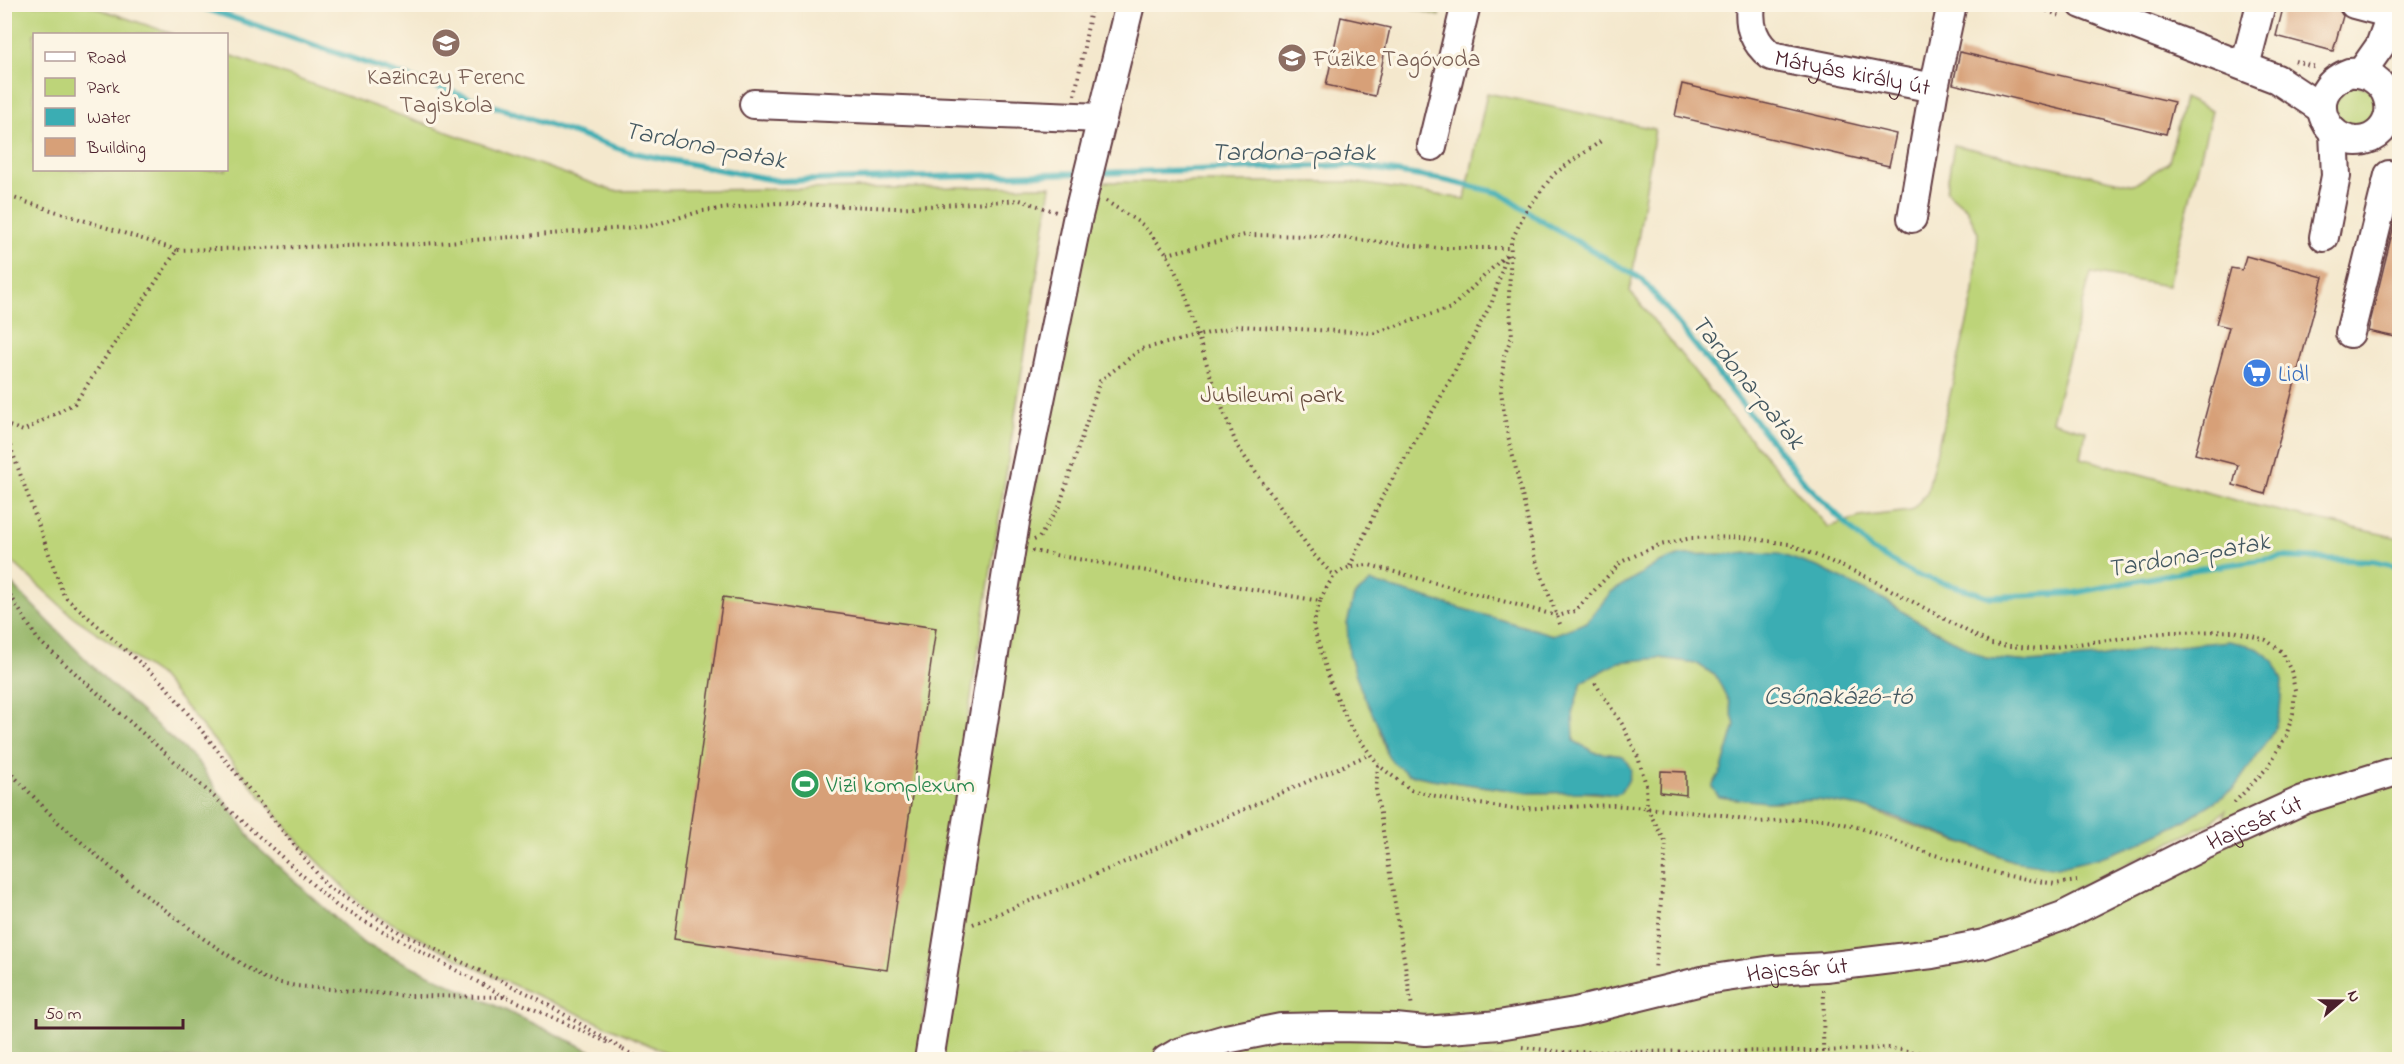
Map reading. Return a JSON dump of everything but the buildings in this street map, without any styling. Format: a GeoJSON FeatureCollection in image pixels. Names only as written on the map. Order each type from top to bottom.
{"type":"FeatureCollection","features":[{"type":"Feature","properties":{"kind":"street"},"geometry":{"type":"LineString","coordinates":[[929,1059],[1011,548],[1077,220],[1130,4]]}},
{"type":"Feature","properties":{"kind":"street"},"geometry":{"type":"LineString","coordinates":[[1432,147],[1466,4]]}},
{"type":"Feature","properties":{"kind":"street","name":"Mátyás király út"},"geometry":{"type":"LineString","coordinates":[[1751,4],[1751,28],[1760,46],[1771,56],[1934,88],[1912,218]]}},
{"type":"Feature","properties":{"kind":"street"},"geometry":{"type":"LineString","coordinates":[[1934,88],[1952,4]]}},
{"type":"Feature","properties":{"kind":"street"},"geometry":{"type":"LineString","coordinates":[[2082,4],[2245,66],[2328,101],[2346,138],[2383,107]]}},
{"type":"Feature","properties":{"kind":"street"},"geometry":{"type":"LineString","coordinates":[[2245,66],[2261,4]]}},
{"type":"Feature","properties":{"kind":"street"},"geometry":{"type":"LineString","coordinates":[[2336,176],[2383,107],[2380,46],[2394,9],[2354,4]]}},
{"type":"Feature","properties":{"kind":"street"},"geometry":{"type":"LineString","coordinates":[[2324,237],[2336,176],[2328,101],[2349,73],[2383,107]]}},
{"type":"Feature","properties":{"kind":"street"},"geometry":{"type":"LineString","coordinates":[[754,104],[1101,118]]}},
{"type":"Feature","properties":{"kind":"street"},"geometry":{"type":"LineString","coordinates":[[2350,333],[2389,174],[2400,178]]}},
{"type":"Feature","properties":{"kind":"street","name":"Hajcsár út"},"geometry":{"type":"LineString","coordinates":[[1166,1059],[1178,1053],[1226,1039],[1281,1028],[1395,1028],[1416,1031],[1499,1025],[1575,1012],[1706,980],[1773,970],[1825,967],[1932,954],[1984,944],[2063,915],[2202,846],[2303,800],[2400,770]]}},
{"type":"Feature","properties":{"kind":"path"},"geometry":{"type":"LineString","coordinates":[[1075,95],[1092,4]]}},
{"type":"Feature","properties":{"kind":"path"},"geometry":{"type":"LineString","coordinates":[[1350,566],[1382,497],[1438,402],[1492,302],[1511,242],[1525,212],[1554,174],[1601,141]]}},
{"type":"Feature","properties":{"kind":"path"},"geometry":{"type":"LineString","coordinates":[[1087,177],[1143,225],[1167,254],[1183,288],[1213,384],[1237,446],[1314,555],[1334,576]]}},
{"type":"Feature","properties":{"kind":"path"},"geometry":{"type":"LineString","coordinates":[[4,195],[177,250],[423,244],[650,226],[702,211],[776,203],[896,208],[1020,200],[1077,220]]}},
{"type":"Feature","properties":{"kind":"path"},"geometry":{"type":"LineString","coordinates":[[1167,254],[1245,235],[1323,236],[1437,248],[1509,248]]}},
{"type":"Feature","properties":{"kind":"path"},"geometry":{"type":"LineString","coordinates":[[1511,242],[1509,297],[1512,336],[1504,356],[1501,392],[1506,427],[1526,512],[1533,555],[1560,624]]}},
{"type":"Feature","properties":{"kind":"path"},"geometry":{"type":"LineString","coordinates":[[4,424],[24,431],[75,403],[177,250]]}},
{"type":"Feature","properties":{"kind":"path"},"geometry":{"type":"LineString","coordinates":[[1011,548],[1039,538],[1059,507],[1100,381],[1141,349],[1239,326],[1374,333],[1451,308],[1507,254]]}},
{"type":"Feature","properties":{"kind":"path"},"geometry":{"type":"LineString","coordinates":[[4,429],[64,596],[164,684],[328,887],[399,932],[535,997],[624,1050]]}},
{"type":"Feature","properties":{"kind":"path"},"geometry":{"type":"LineString","coordinates":[[2080,880],[2055,884],[2003,875],[1928,853],[1860,828],[1825,819],[1760,822],[1720,815],[1613,805],[1514,808],[1452,800],[1411,790],[1378,765],[1350,726],[1331,684],[1313,626],[1320,601],[1338,571],[1350,566],[1370,565],[1558,616],[1575,611],[1621,562],[1656,546],[1691,538],[1742,537],[1789,544],[1857,573],[1991,644],[2039,649],[2115,641],[2170,632],[2234,631],[2266,640],[2281,651],[2291,671],[2295,690],[2293,713],[2286,736],[2268,767],[2226,812]]}},
{"type":"Feature","properties":{"kind":"path"},"geometry":{"type":"LineString","coordinates":[[1011,548],[1320,601]]}},
{"type":"Feature","properties":{"kind":"path"},"geometry":{"type":"LineString","coordinates":[[4,585],[38,640],[338,907],[507,997],[644,1059]]}},
{"type":"Feature","properties":{"kind":"path"},"geometry":{"type":"LineString","coordinates":[[1595,683],[1622,724],[1638,757],[1646,785],[1647,808],[1666,843],[1653,992]]}},
{"type":"Feature","properties":{"kind":"path"},"geometry":{"type":"LineString","coordinates":[[950,934],[1111,868],[1370,754]]}},
{"type":"Feature","properties":{"kind":"path"},"geometry":{"type":"LineString","coordinates":[[1378,765],[1376,789],[1416,1031]]}},
{"type":"Feature","properties":{"kind":"path"},"geometry":{"type":"LineString","coordinates":[[4,766],[59,823],[124,879],[204,939],[266,980],[296,986],[408,996],[507,997]]}},
{"type":"Feature","properties":{"kind":"path"},"geometry":{"type":"LineString","coordinates":[[1823,1052],[1825,967]]}},
{"type":"Feature","properties":{"kind":"path"},"geometry":{"type":"LineString","coordinates":[[1513,1047],[1561,1052],[1823,1052],[1888,1048],[1940,1056],[2025,1059]]}},
{"type":"Feature","properties":{"kind":"path"},"geometry":{"type":"LineString","coordinates":[[1454,1059],[1484,1049],[1462,1050]]}},
{"type":"Feature","properties":{"kind":"green space"},"geometry":{"type":"Polygon","coordinates":[[[5,5],[88,5],[170,33],[33,33],[33,171],[228,171],[228,54],[614,191],[1051,186],[932,946],[918,1059],[681,1059],[484,972],[365,909],[300,843],[159,675],[72,616],[5,555],[5,5]]]}},
{"type":"Feature","properties":{"kind":"green space"},"geometry":{"type":"Polygon","coordinates":[[[1402,5],[1441,5],[1439,16],[1402,5]]]}},
{"type":"Feature","properties":{"kind":"green space"},"geometry":{"type":"Polygon","coordinates":[[[2351,84],[2372,89],[2378,118],[2353,131],[2331,109],[2351,84]]]}},
{"type":"Feature","properties":{"kind":"green space","name":"Jubileumi park"},"geometry":{"type":"Polygon","coordinates":[[[1487,93],[1655,129],[1630,291],[1727,412],[1828,527],[1860,517],[1911,511],[1927,493],[1974,293],[1978,233],[1967,209],[1946,191],[1954,145],[2134,185],[2169,162],[2184,98],[2212,111],[2168,286],[2091,273],[2052,421],[2086,431],[2081,458],[2257,506],[2399,538],[2399,1059],[942,1060],[1020,561],[1099,182],[1352,182],[1465,199],[1487,93]],[[1759,553],[1681,555],[1657,564],[1611,592],[1587,622],[1553,635],[1371,582],[1354,596],[1347,624],[1359,683],[1375,718],[1387,754],[1408,774],[1432,779],[1529,793],[1580,792],[1615,795],[1621,792],[1628,781],[1631,769],[1623,756],[1594,752],[1574,741],[1572,710],[1582,682],[1619,662],[1660,658],[1696,663],[1716,676],[1729,702],[1735,725],[1722,769],[1712,787],[1719,797],[1772,802],[1818,800],[1861,807],[2013,861],[2132,846],[2177,825],[2233,790],[2280,711],[2282,681],[2273,661],[2129,652],[2102,657],[2030,662],[1984,658],[1885,600],[1759,553]],[[2226,810],[2209,824],[2073,890],[2148,865],[2222,824],[2226,810]]]}},
{"type":"Feature","properties":{"kind":"green space"},"geometry":{"type":"Polygon","coordinates":[[[4,576],[106,680],[197,761],[257,847],[363,943],[608,1059],[5,1059],[4,576]]]}},
{"type":"Feature","properties":{"kind":"water","name":"Csónakázó-tó"},"geometry":{"type":"Polygon","coordinates":[[[1779,554],[1820,568],[1885,600],[1914,619],[1985,658],[2030,662],[2099,657],[2145,649],[2229,641],[2256,647],[2274,661],[2282,681],[2280,711],[2274,731],[2233,790],[2177,825],[2132,846],[2098,858],[2057,868],[2013,861],[1890,815],[1861,807],[1818,800],[1766,802],[1719,797],[1712,787],[1722,769],[1735,725],[1729,702],[1716,676],[1696,663],[1660,658],[1619,662],[1582,682],[1573,710],[1574,741],[1594,752],[1623,756],[1631,769],[1628,781],[1621,792],[1615,795],[1595,792],[1530,793],[1432,779],[1408,774],[1392,762],[1387,754],[1380,730],[1360,687],[1349,654],[1347,624],[1354,596],[1371,582],[1553,635],[1587,622],[1611,592],[1657,564],[1681,555],[1779,554]]]}},
{"type":"Feature","properties":{"kind":"waterway","name":"Tardona-patak"},"geometry":{"type":"LineString","coordinates":[[192,4],[629,152],[779,181],[1081,173]]}},
{"type":"Feature","properties":{"kind":"waterway","name":"Tardona-patak"},"geometry":{"type":"LineString","coordinates":[[1097,173],[1352,165],[1445,180],[1500,193],[1542,221],[1643,280],[1806,484],[1872,550],[1914,574],[1991,597],[2075,593],[2191,570],[2282,557],[2373,561],[2400,567]]}},
{"type":"Feature","properties":{"kind":"place","name":"Kazinczy Ferenc Tagiskola"},"geometry":{"type":"Point","coordinates":[446,43]}},
{"type":"Feature","properties":{"kind":"place","name":"Fűzike Tagóvoda"},"geometry":{"type":"Point","coordinates":[1292,58]}},
{"type":"Feature","properties":{"kind":"place","name":"Lidl"},"geometry":{"type":"Point","coordinates":[2257,373]}},
{"type":"Feature","properties":{"kind":"place","name":"Vizi komplexum"},"geometry":{"type":"Point","coordinates":[805,784]}}]}
